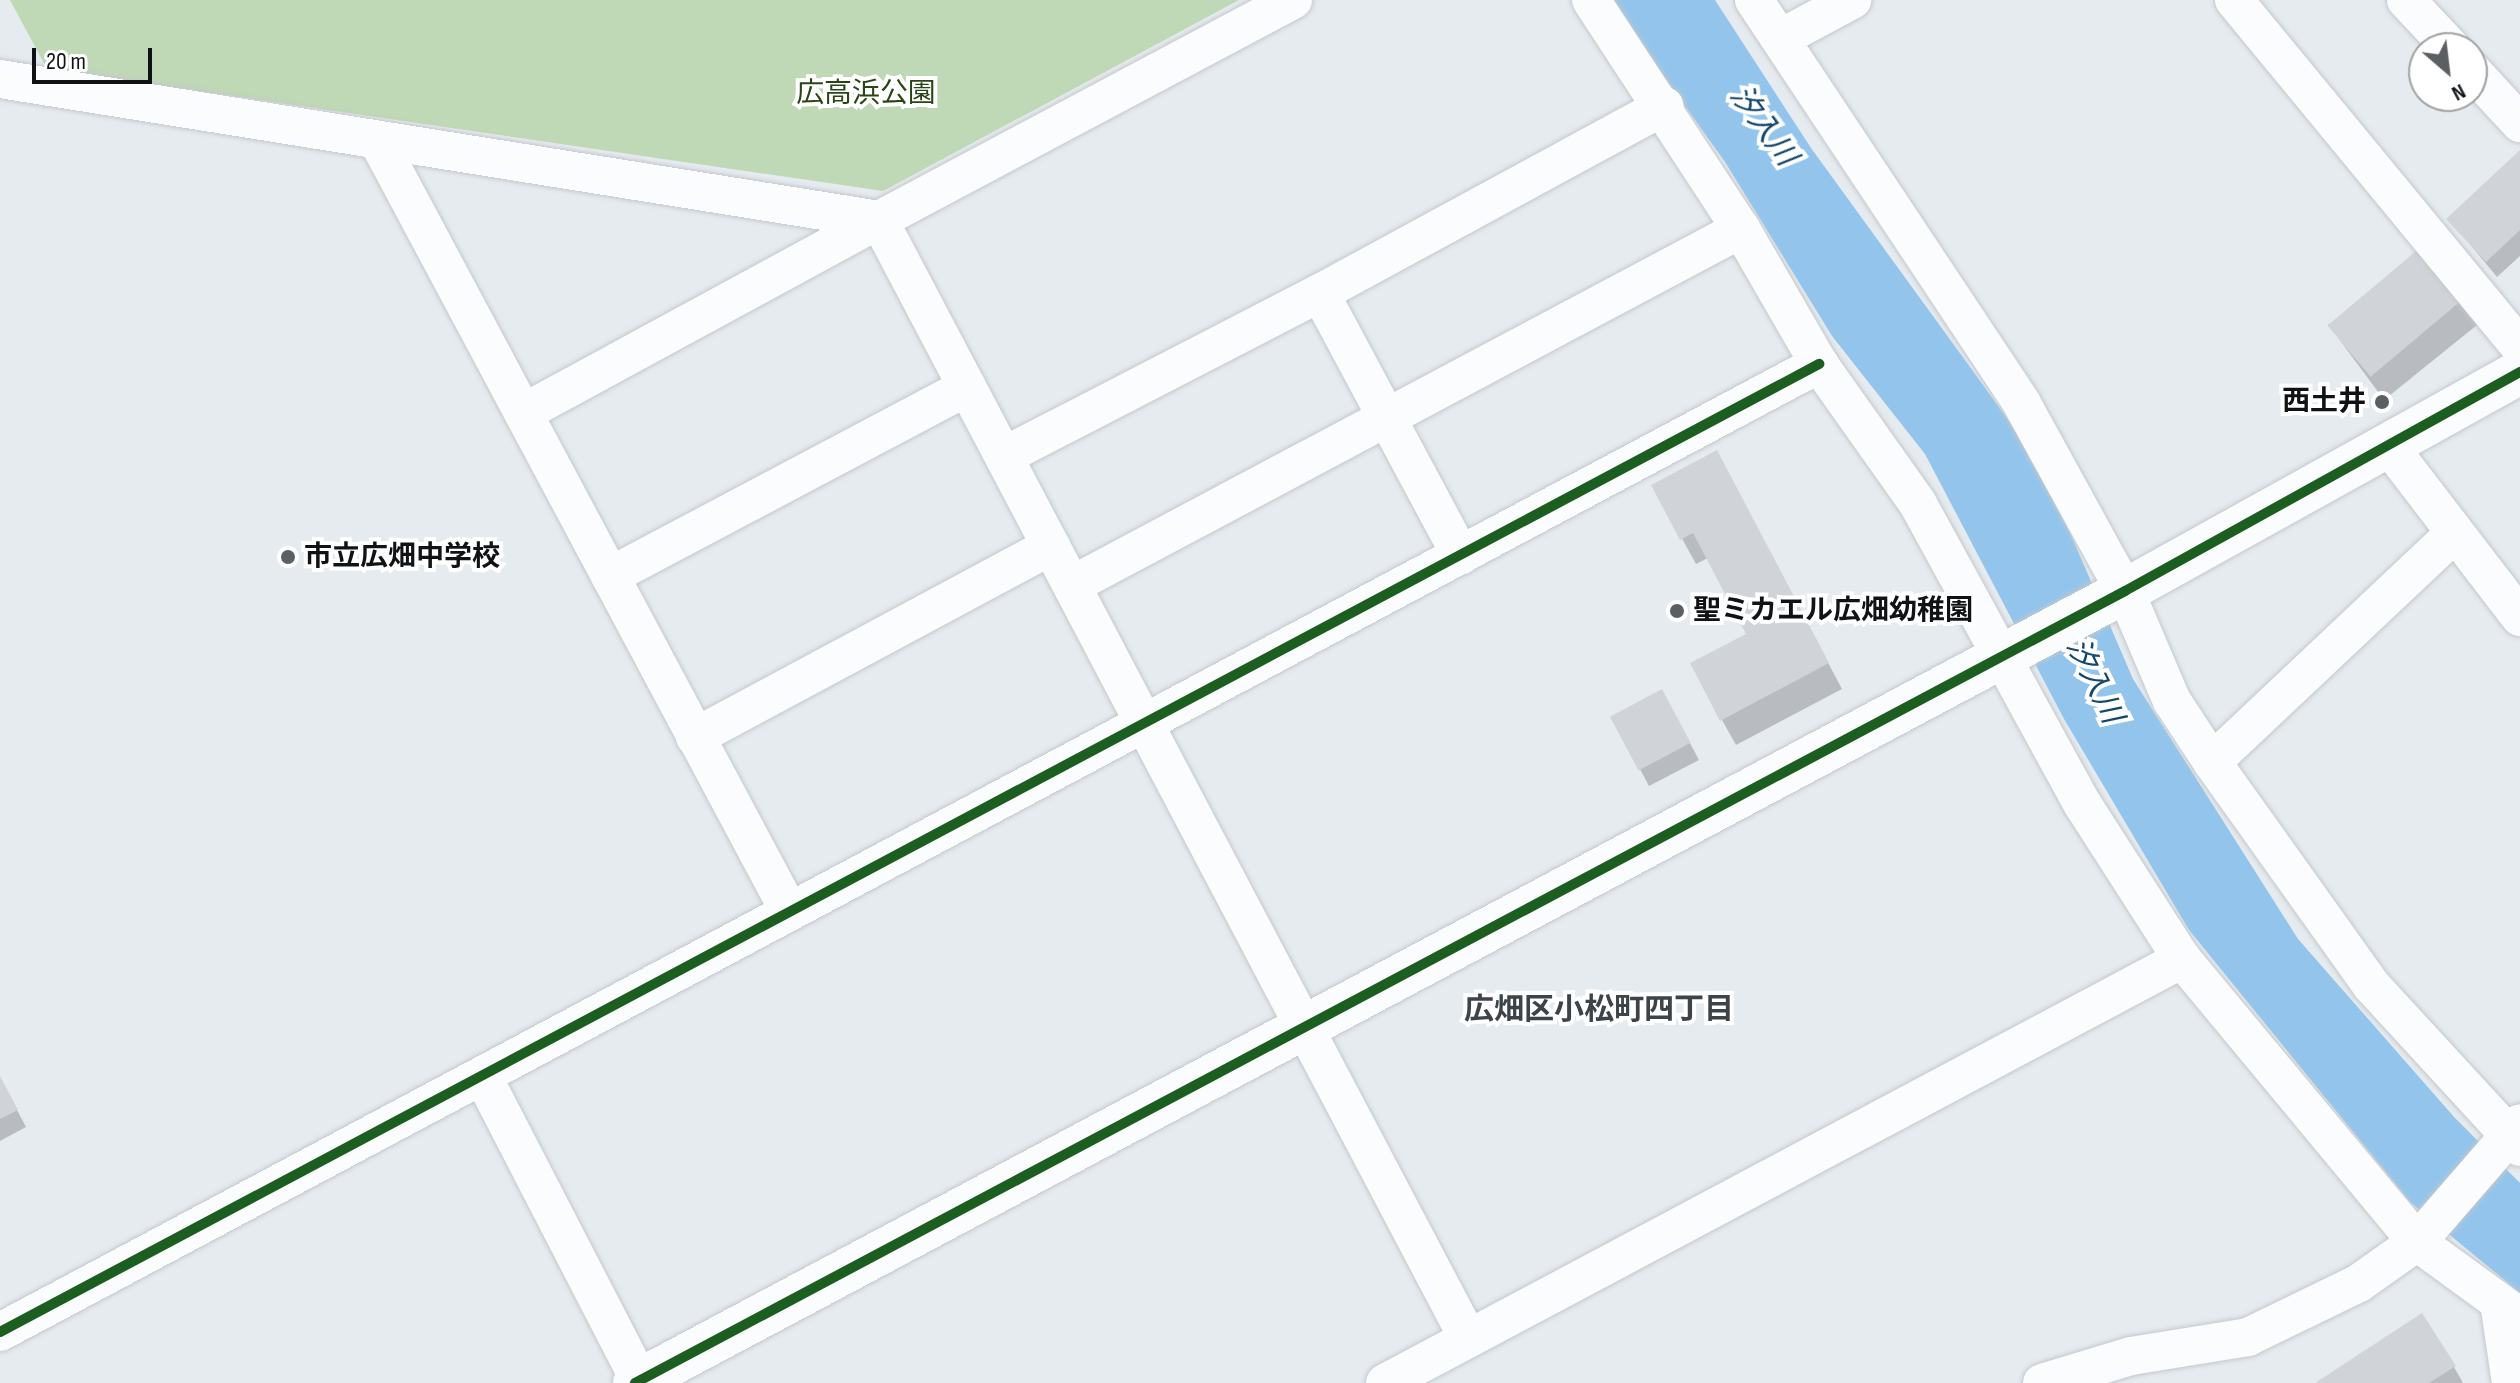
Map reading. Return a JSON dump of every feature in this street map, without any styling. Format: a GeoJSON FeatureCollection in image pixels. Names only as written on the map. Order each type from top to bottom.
{"type":"FeatureCollection","features":[{"type":"Feature","properties":{"kind":"street"},"geometry":{"type":"LineString","coordinates":[[523,413],[1293,0]]}},
{"type":"Feature","properties":{"kind":"street"},"geometry":{"type":"LineString","coordinates":[[1591,0],[1664,106],[1741,229],[1819,364],[1918,504],[2083,805],[2182,959],[2417,1242],[2510,1310],[2511,1383]]}},
{"type":"Feature","properties":{"kind":"street"},"geometry":{"type":"LineString","coordinates":[[1754,0],[2022,404],[2125,591],[2172,701],[2212,762],[2371,985],[2516,1136],[2417,1242],[2359,1283],[2248,1337],[2131,1356],[2042,1383]]}},
{"type":"Feature","properties":{"kind":"street"},"geometry":{"type":"LineString","coordinates":[[1781,38],[1852,0]]}},
{"type":"Feature","properties":{"kind":"street"},"geometry":{"type":"LineString","coordinates":[[2234,0],[2520,347]]}},
{"type":"Feature","properties":{"kind":"street"},"geometry":{"type":"LineString","coordinates":[[2406,0],[2436,32]]}},
{"type":"Feature","properties":{"kind":"street"},"geometry":{"type":"LineString","coordinates":[[3,84],[879,220]]}},
{"type":"Feature","properties":{"kind":"street"},"geometry":{"type":"LineString","coordinates":[[2488,88],[2520,123]]}},
{"type":"Feature","properties":{"kind":"street"},"geometry":{"type":"LineString","coordinates":[[1004,456],[1320,293],[1664,106]]}},
{"type":"Feature","properties":{"kind":"street"},"geometry":{"type":"LineString","coordinates":[[379,143],[789,911]]}},
{"type":"Feature","properties":{"kind":"street"},"geometry":{"type":"LineString","coordinates":[[879,220],[1468,1338]]}},
{"type":"Feature","properties":{"kind":"street"},"geometry":{"type":"LineString","coordinates":[[1072,585],[1741,229]]}},
{"type":"Feature","properties":{"kind":"street"},"geometry":{"type":"LineString","coordinates":[[1320,293],[1461,556]]}},
{"type":"Feature","properties":{"kind":"street"},"geometry":{"type":"LineString","coordinates":[[0,1332],[483,1077],[789,911],[1146,725],[1819,364]]}},
{"type":"Feature","properties":{"kind":"street"},"geometry":{"type":"LineString","coordinates":[[483,1077],[638,1382],[2125,591],[2520,372]]}},
{"type":"Feature","properties":{"kind":"street"},"geometry":{"type":"LineString","coordinates":[[610,576],[967,387]]}},
{"type":"Feature","properties":{"kind":"street"},"geometry":{"type":"LineString","coordinates":[[2388,445],[2520,617]]}},
{"type":"Feature","properties":{"kind":"street"},"geometry":{"type":"LineString","coordinates":[[2212,762],[2455,533]]}},
{"type":"Feature","properties":{"kind":"street"},"geometry":{"type":"LineString","coordinates":[[695,737],[1051,546]]}},
{"type":"Feature","properties":{"kind":"street"},"geometry":{"type":"LineString","coordinates":[[1385,1383],[2182,959]]}},
{"type":"Feature","properties":{"kind":"green space","name":"広高浜公園"},"geometry":{"type":"Polygon","coordinates":[[[10,0],[1239,0],[883,191],[47,69],[10,0]]]}},
{"type":"Feature","properties":{"kind":"water","name":"汐入川"},"geometry":{"type":"Polygon","coordinates":[[[1609,0],[1715,0],[1811,148],[2015,429],[2071,535],[2133,679],[2298,939],[2455,1118],[2520,1183],[2520,1293],[2410,1202],[2189,930],[2064,719],[1925,454],[1832,336],[1725,162],[1609,0]]]}},
{"type":"Feature","properties":{"kind":"building"},"geometry":{"type":"Polygon","coordinates":[[[2520,150],[2520,230],[2486,262],[2446,219],[2520,150]]]}},
{"type":"Feature","properties":{"kind":"building"},"geometry":{"type":"Polygon","coordinates":[[[2421,247],[2464,298],[2371,377],[2328,325],[2421,247]]]}},
{"type":"Feature","properties":{"kind":"building"},"geometry":{"type":"Polygon","coordinates":[[[1717,450],[1829,663],[1720,721],[1690,663],[1746,634],[1693,533],[1680,540],[1651,485],[1717,450]]]}},
{"type":"Feature","properties":{"kind":"building"},"geometry":{"type":"Polygon","coordinates":[[[1662,689],[1691,743],[1639,771],[1610,717],[1662,689]]]}},
{"type":"Feature","properties":{"kind":"building"},"geometry":{"type":"Polygon","coordinates":[[[0,1076],[18,1110],[0,1119],[0,1076]]]}},
{"type":"Feature","properties":{"kind":"building"},"geometry":{"type":"Polygon","coordinates":[[[2422,1313],[2456,1366],[2429,1383],[2315,1383],[2422,1313]]]}},
{"type":"Feature","properties":{"kind":"cycle path"},"geometry":{"type":"LineString","coordinates":[[0,1332],[1819,364]]}},
{"type":"Feature","properties":{"kind":"cycle path"},"geometry":{"type":"LineString","coordinates":[[635,1383],[2125,591],[2520,372]]}},
{"type":"Feature","properties":{"kind":"place","name":"西土井"},"geometry":{"type":"Point","coordinates":[2382,402]}},
{"type":"Feature","properties":{"kind":"place","name":"市立広畑中学校"},"geometry":{"type":"Point","coordinates":[288,557]}},
{"type":"Feature","properties":{"kind":"place","name":"聖ミカエル広畑幼稚園"},"geometry":{"type":"Point","coordinates":[1677,611]}},
{"type":"Feature","properties":{"kind":"district","name":"広畑区小松町四丁目"},"geometry":{"type":"Point","coordinates":[1599,1010]}}]}
